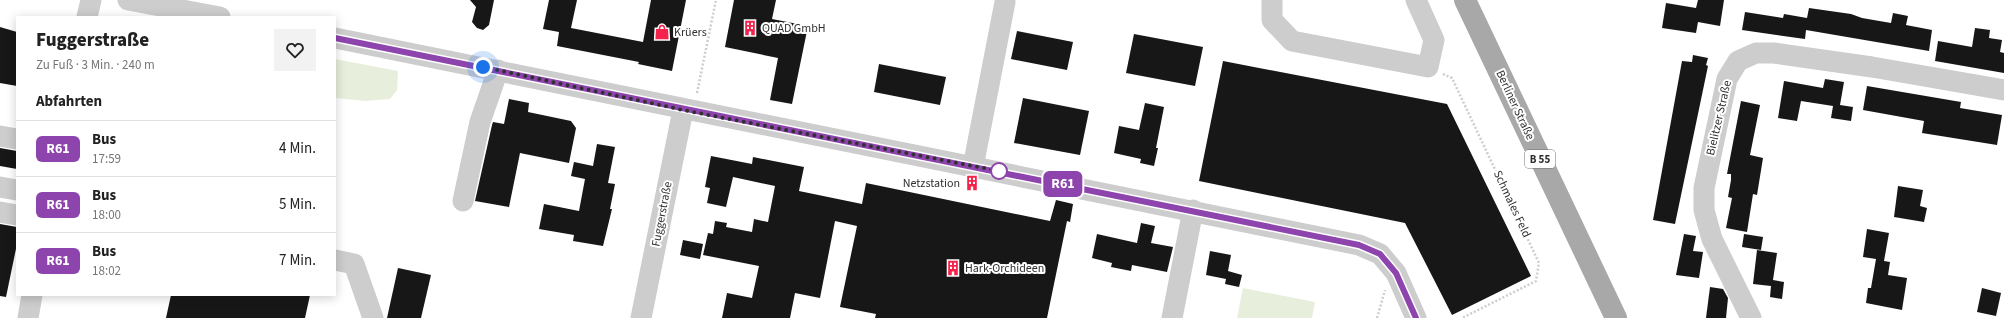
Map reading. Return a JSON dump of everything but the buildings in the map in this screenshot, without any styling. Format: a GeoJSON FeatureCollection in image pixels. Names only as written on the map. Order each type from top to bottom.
{"type":"FeatureCollection","features":[{"type":"Feature","properties":{"kind":"main road","name":"Berliner Straße"},"geometry":{"type":"LineString","coordinates":[[1465,0],[1616,318]]}},
{"type":"Feature","properties":{"kind":"street"},"geometry":{"type":"LineString","coordinates":[[87,16],[90,0]]}},
{"type":"Feature","properties":{"kind":"street"},"geometry":{"type":"LineString","coordinates":[[128,0],[214,16]]}},
{"type":"Feature","properties":{"kind":"street"},"geometry":{"type":"LineString","coordinates":[[1272,0],[1272,20],[1292,41],[1428,67],[1434,40],[1416,0]]}},
{"type":"Feature","properties":{"kind":"street"},"geometry":{"type":"LineString","coordinates":[[972,167],[1005,2]]}},
{"type":"Feature","properties":{"kind":"street"},"geometry":{"type":"LineString","coordinates":[[336,38],[972,167],[1193,210],[1359,245],[1380,254],[1396,273],[1416,318]]}},
{"type":"Feature","properties":{"kind":"street","name":"Bielitzer Straße"},"geometry":{"type":"LineString","coordinates":[[1751,318],[1712,239],[1704,210],[1704,188],[1726,79],[1738,62],[1756,53],[1774,53],[1872,67],[2004,90]]}},
{"type":"Feature","properties":{"kind":"street"},"geometry":{"type":"LineString","coordinates":[[463,200],[480,122],[498,70]]}},
{"type":"Feature","properties":{"kind":"street","name":"Fuggerstraße"},"geometry":{"type":"LineString","coordinates":[[641,318],[688,110]]}},
{"type":"Feature","properties":{"kind":"street"},"geometry":{"type":"LineString","coordinates":[[0,136],[16,139]]}},
{"type":"Feature","properties":{"kind":"street"},"geometry":{"type":"LineString","coordinates":[[0,187],[16,190]]}},
{"type":"Feature","properties":{"kind":"street"},"geometry":{"type":"LineString","coordinates":[[1172,318],[1193,210]]}},
{"type":"Feature","properties":{"kind":"street"},"geometry":{"type":"LineString","coordinates":[[0,212],[16,215]]}},
{"type":"Feature","properties":{"kind":"street"},"geometry":{"type":"LineString","coordinates":[[336,260],[354,264],[373,318]]}},
{"type":"Feature","properties":{"kind":"street"},"geometry":{"type":"LineString","coordinates":[[28,318],[32,296]]}},
{"type":"Feature","properties":{"kind":"path"},"geometry":{"type":"LineString","coordinates":[[688,110],[716,0]]}},
{"type":"Feature","properties":{"kind":"path","name":"Schmales Feld"},"geometry":{"type":"LineString","coordinates":[[1428,67],[1452,78],[1539,263],[1536,280],[1462,318]]}},
{"type":"Feature","properties":{"kind":"green space"},"geometry":{"type":"Polygon","coordinates":[[[336,59],[398,71],[397,90],[390,99],[365,101],[336,98],[336,59]]]}},
{"type":"Feature","properties":{"kind":"green space"},"geometry":{"type":"Polygon","coordinates":[[[1243,288],[1315,302],[1312,318],[1237,318],[1243,288]]]}},
{"type":"Feature","properties":{"kind":"bus line","name":"R61"},"geometry":{"type":"LineString","coordinates":[[336,38],[498,70],[683,110],[999,171],[1359,245],[1380,254],[1396,273],[1416,318]]}},
{"type":"Feature","properties":{"kind":"place","name":"QUAD GmbH"},"geometry":{"type":"Point","coordinates":[750,28]}},
{"type":"Feature","properties":{"kind":"place","name":"Krüers"},"geometry":{"type":"Point","coordinates":[662,32]}},
{"type":"Feature","properties":{"kind":"place","name":"Netzstation"},"geometry":{"type":"Point","coordinates":[972,183]}},
{"type":"Feature","properties":{"kind":"place","name":"Hark-Orchideen"},"geometry":{"type":"Point","coordinates":[953,268]}},
{"type":"Feature","properties":{"kind":"route"},"geometry":{"type":"LineString","coordinates":[[483,67],[683,110],[999,171]]}}]}
